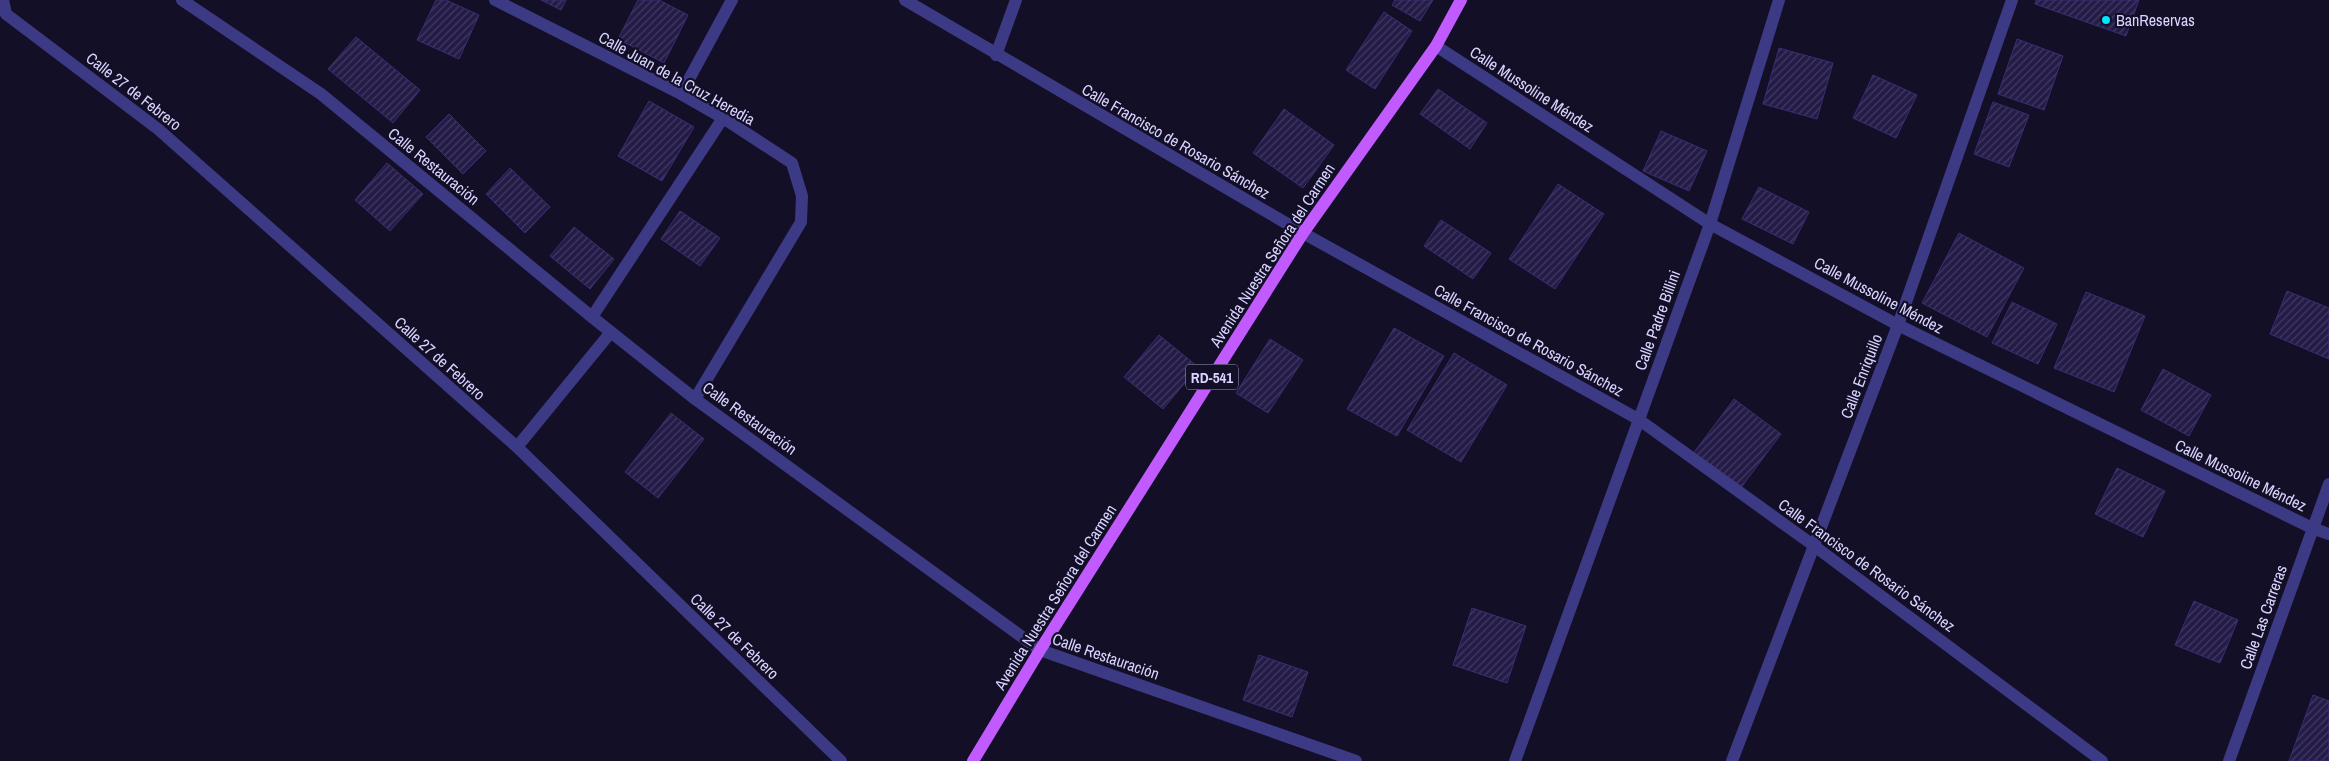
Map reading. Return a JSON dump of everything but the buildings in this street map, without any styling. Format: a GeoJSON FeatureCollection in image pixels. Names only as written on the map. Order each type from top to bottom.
{"type":"FeatureCollection","features":[{"type":"Feature","properties":{"kind":"main road","name":"Avenida Nuestra Señora del Carmen"},"geometry":{"type":"LineString","coordinates":[[973,761],[1040,650],[1303,233],[1436,46],[1462,0]]}},
{"type":"Feature","properties":{"kind":"street","name":"Calle 27 de Febrero"},"geometry":{"type":"LineString","coordinates":[[2,0],[6,14],[158,129],[517,447],[841,761]]}},
{"type":"Feature","properties":{"kind":"street","name":"Calle Restauración"},"geometry":{"type":"LineString","coordinates":[[182,0],[321,94],[592,317],[695,399],[1040,650],[1356,761]]}},
{"type":"Feature","properties":{"kind":"street","name":"Calle Juan de la Cruz Heredia"},"geometry":{"type":"LineString","coordinates":[[495,0],[680,94],[723,118],[792,164],[802,196],[800,222],[695,399]]}},
{"type":"Feature","properties":{"kind":"street"},"geometry":{"type":"LineString","coordinates":[[680,94],[732,0]]}},
{"type":"Feature","properties":{"kind":"street","name":"Calle Francisco de Rosario Sánchez"},"geometry":{"type":"LineString","coordinates":[[905,0],[1303,233],[1638,419],[1814,545],[2102,761]]}},
{"type":"Feature","properties":{"kind":"street"},"geometry":{"type":"LineString","coordinates":[[996,55],[1016,0]]}},
{"type":"Feature","properties":{"kind":"street","name":"Calle Padre Billini"},"geometry":{"type":"LineString","coordinates":[[1515,761],[1710,224],[1779,0]]}},
{"type":"Feature","properties":{"kind":"street","name":"Calle Enriquillo"},"geometry":{"type":"LineString","coordinates":[[1732,761],[1898,325],[2012,0]]}},
{"type":"Feature","properties":{"kind":"street","name":"Calle Mussoline Méndez"},"geometry":{"type":"LineString","coordinates":[[1436,46],[1710,224],[1898,325],[2312,528],[2329,534]]}},
{"type":"Feature","properties":{"kind":"street"},"geometry":{"type":"LineString","coordinates":[[592,317],[723,118]]}},
{"type":"Feature","properties":{"kind":"street"},"geometry":{"type":"LineString","coordinates":[[517,447],[611,332]]}},
{"type":"Feature","properties":{"kind":"street","name":"Calle Las Carreras"},"geometry":{"type":"LineString","coordinates":[[2228,761],[2329,484]]}},
{"type":"Feature","properties":{"kind":"place","name":"BanReservas"},"geometry":{"type":"Point","coordinates":[2106,20]}}]}
